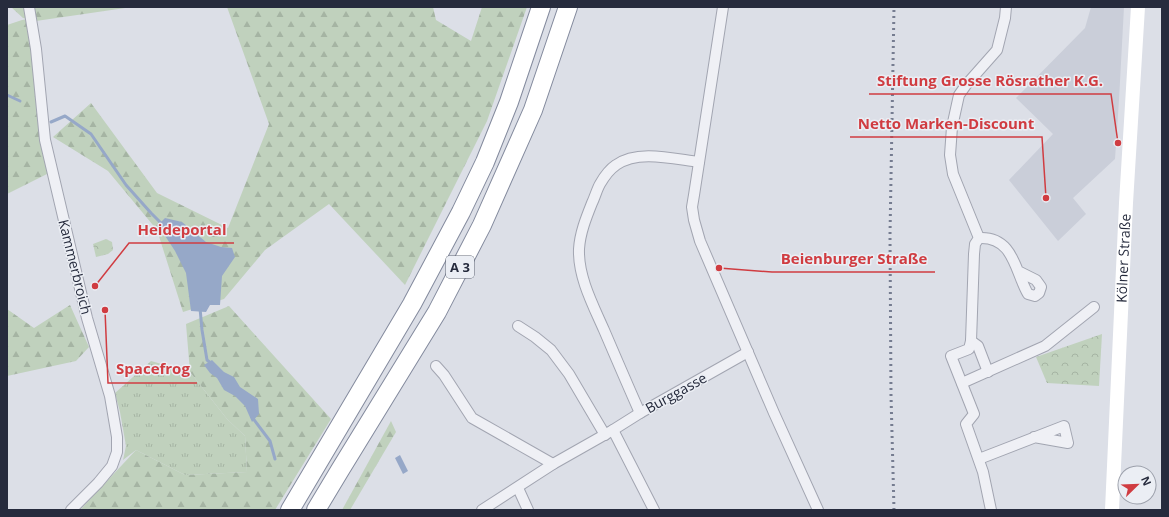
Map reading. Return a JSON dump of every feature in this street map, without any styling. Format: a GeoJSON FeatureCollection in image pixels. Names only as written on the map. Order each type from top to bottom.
{"type":"FeatureCollection","features":[{"type":"Feature","properties":{"kind":"highway","name":"A 3"},"geometry":{"type":"LineString","coordinates":[[290,510],[412,304],[485,162],[509,102],[541,7]]}},
{"type":"Feature","properties":{"kind":"highway","name":"A 3"},"geometry":{"type":"LineString","coordinates":[[316,510],[438,312],[482,225],[533,110],[568,7]]}},
{"type":"Feature","properties":{"kind":"main road","name":"Kölner Straße"},"geometry":{"type":"LineString","coordinates":[[1112,510],[1127,196],[1138,7]]}},
{"type":"Feature","properties":{"kind":"street","name":"Kammerbroich"},"geometry":{"type":"LineString","coordinates":[[29,7],[36,48],[45,140],[87,318],[110,396],[118,437],[117,452],[112,466],[98,483],[71,510]]}},
{"type":"Feature","properties":{"kind":"street"},"geometry":{"type":"LineString","coordinates":[[723,7],[692,207],[696,231],[818,510]]}},
{"type":"Feature","properties":{"kind":"street"},"geometry":{"type":"LineString","coordinates":[[979,238],[953,174],[950,155],[952,127],[960,95],[966,85],[997,50],[1005,18],[1006,7]]}},
{"type":"Feature","properties":{"kind":"street"},"geometry":{"type":"LineString","coordinates":[[640,413],[588,291],[580,262],[579,250],[581,237],[586,218],[599,185],[616,165],[626,160],[638,157],[653,156],[699,162]]}},
{"type":"Feature","properties":{"kind":"street"},"geometry":{"type":"LineString","coordinates":[[991,510],[983,472],[966,424],[974,414],[951,356],[969,349],[971,341],[974,254],[975,244],[979,238],[988,237],[1001,243],[1011,256],[1020,272]]}},
{"type":"Feature","properties":{"kind":"street"},"geometry":{"type":"LineString","coordinates":[[962,383],[1045,346],[1094,307]]}},
{"type":"Feature","properties":{"kind":"street"},"geometry":{"type":"LineString","coordinates":[[518,326],[551,350],[569,374],[609,433],[654,510]]}},
{"type":"Feature","properties":{"kind":"street"},"geometry":{"type":"LineString","coordinates":[[971,341],[978,346],[988,372]]}},
{"type":"Feature","properties":{"kind":"street","name":"Burggasse"},"geometry":{"type":"LineString","coordinates":[[482,510],[553,464],[748,352]]}},
{"type":"Feature","properties":{"kind":"street"},"geometry":{"type":"LineString","coordinates":[[436,366],[444,375],[472,418],[553,464]]}},
{"type":"Feature","properties":{"kind":"street"},"geometry":{"type":"LineString","coordinates":[[979,459],[1034,437]]}},
{"type":"Feature","properties":{"kind":"street"},"geometry":{"type":"LineString","coordinates":[[518,488],[528,510]]}},
{"type":"Feature","properties":{"kind":"shaded area"},"geometry":{"type":"Polygon","coordinates":[[[1091,7],[1124,7],[1115,159],[1073,198],[1086,214],[1058,241],[1009,180],[1053,134],[1016,98],[1085,28],[1091,7]]]}},
{"type":"Feature","properties":{"kind":"green space"},"geometry":{"type":"Polygon","coordinates":[[[11,7],[132,7],[36,21],[49,173],[7,194],[7,25],[28,19],[23,18],[11,7]]]}},
{"type":"Feature","properties":{"kind":"green space"},"geometry":{"type":"Polygon","coordinates":[[[227,7],[433,7],[436,20],[471,41],[482,7],[527,7],[487,121],[405,285],[329,204],[265,250],[224,299],[183,312],[157,230],[108,171],[53,137],[91,103],[157,193],[228,228],[269,124],[227,7]]]}},
{"type":"Feature","properties":{"kind":"green space"},"geometry":{"type":"Polygon","coordinates":[[[106,239],[112,242],[113,250],[108,254],[96,257],[93,244],[106,239]]]}},
{"type":"Feature","properties":{"kind":"green space"},"geometry":{"type":"Polygon","coordinates":[[[70,305],[89,347],[76,361],[7,376],[7,309],[34,328],[70,305]]]}},
{"type":"Feature","properties":{"kind":"green space"},"geometry":{"type":"Polygon","coordinates":[[[229,306],[331,419],[275,510],[80,510],[136,450],[185,475],[247,472],[245,436],[227,419],[190,372],[186,324],[229,306]]]}},
{"type":"Feature","properties":{"kind":"green space"},"geometry":{"type":"Polygon","coordinates":[[[1102,334],[1099,386],[1047,383],[1036,357],[1102,334]]]}},
{"type":"Feature","properties":{"kind":"green space"},"geometry":{"type":"Polygon","coordinates":[[[151,361],[190,372],[227,419],[245,436],[247,472],[185,475],[136,450],[123,460],[126,446],[115,393],[151,361]]]}},
{"type":"Feature","properties":{"kind":"green space"},"geometry":{"type":"Polygon","coordinates":[[[391,421],[396,432],[350,510],[342,510],[391,421]]]}},
{"type":"Feature","properties":{"kind":"water"},"geometry":{"type":"Polygon","coordinates":[[[165,218],[182,222],[206,242],[221,247],[232,248],[235,257],[222,276],[220,305],[210,305],[206,312],[191,311],[186,273],[175,251],[158,225],[165,218]]]}},
{"type":"Feature","properties":{"kind":"water"},"geometry":{"type":"Polygon","coordinates":[[[212,360],[224,372],[234,377],[240,387],[258,399],[259,414],[252,422],[245,406],[235,396],[224,390],[217,378],[210,373],[204,365],[212,360]]]}},
{"type":"Feature","properties":{"kind":"water"},"geometry":{"type":"Polygon","coordinates":[[[400,455],[408,471],[403,474],[395,458],[400,455]]]}},
{"type":"Feature","properties":{"kind":"waterway"},"geometry":{"type":"LineString","coordinates":[[7,95],[20,101]]}},
{"type":"Feature","properties":{"kind":"waterway"},"geometry":{"type":"LineString","coordinates":[[51,122],[65,116],[91,134],[126,185],[162,224]]}},
{"type":"Feature","properties":{"kind":"waterway"},"geometry":{"type":"LineString","coordinates":[[200,308],[207,360],[212,364]]}},
{"type":"Feature","properties":{"kind":"waterway"},"geometry":{"type":"LineString","coordinates":[[252,417],[270,441],[275,459]]}},
{"type":"Feature","properties":{"kind":"railway"},"geometry":{"type":"LineString","coordinates":[[894,7],[890,235],[891,395],[894,510]]}},
{"type":"Feature","properties":{"kind":"place","name":"Stiftung Grosse Rösrather K.G."},"geometry":{"type":"Point","coordinates":[1118,143]}},
{"type":"Feature","properties":{"kind":"place","name":"Netto Marken-Discount"},"geometry":{"type":"Point","coordinates":[1046,198]}},
{"type":"Feature","properties":{"kind":"place","name":"Beienburger Straße"},"geometry":{"type":"Point","coordinates":[719,268]}},
{"type":"Feature","properties":{"kind":"place","name":"Heideportal"},"geometry":{"type":"Point","coordinates":[95,286]}},
{"type":"Feature","properties":{"kind":"place","name":"Spacefrog"},"geometry":{"type":"Point","coordinates":[105,310]}}]}
